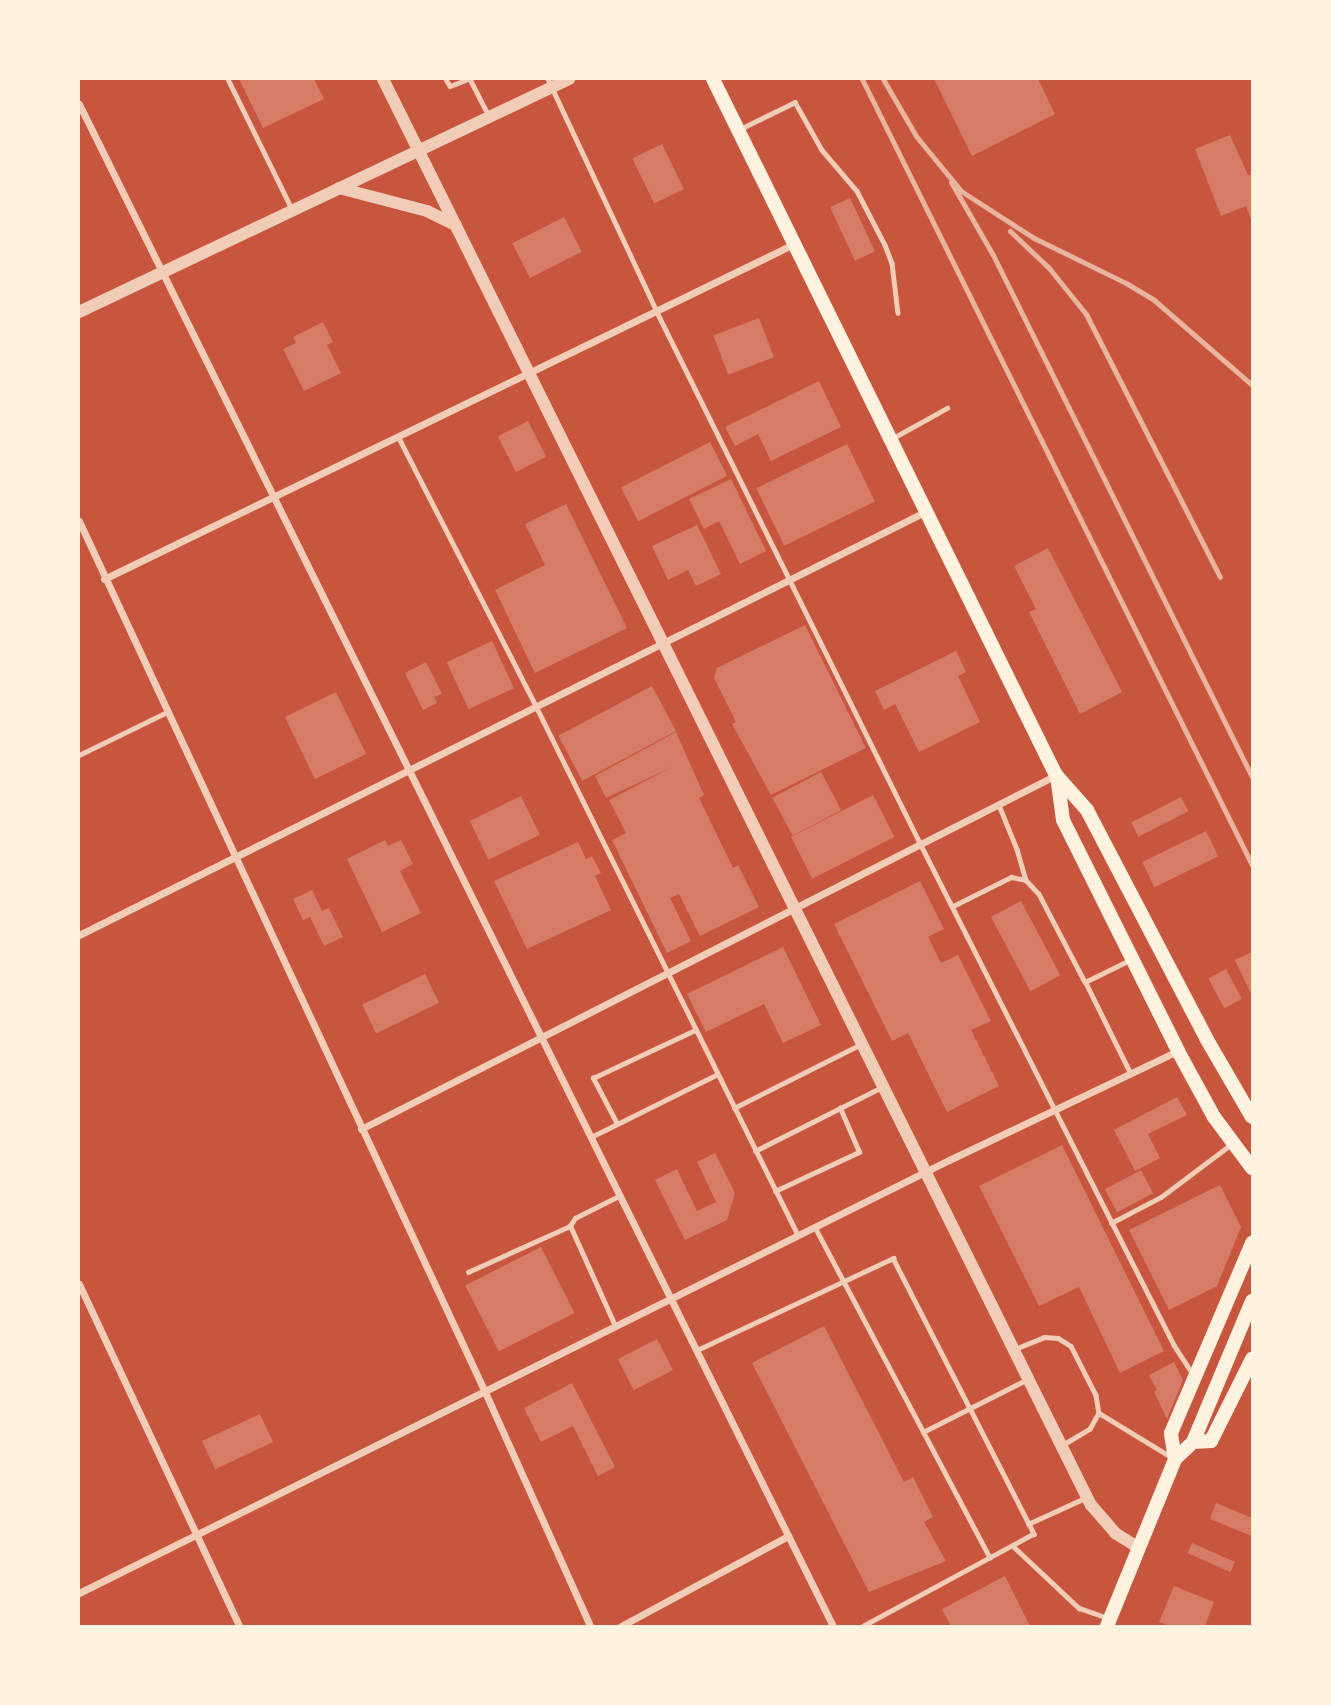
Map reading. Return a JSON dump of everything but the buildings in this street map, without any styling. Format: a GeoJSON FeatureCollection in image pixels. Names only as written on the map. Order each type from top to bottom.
{"type":"FeatureCollection","features":[{"type":"Feature","properties":{"kind":"main road"},"geometry":{"type":"LineString","coordinates":[[713,79],[1056,775],[1087,810],[1252,1118]]}},
{"type":"Feature","properties":{"kind":"main road"},"geometry":{"type":"LineString","coordinates":[[1056,775],[1063,820],[1132,959],[1178,1051],[1232,1144],[1252,1168]]}},
{"type":"Feature","properties":{"kind":"main road"},"geometry":{"type":"LineString","coordinates":[[1175,1460],[1171,1433],[1252,1243]]}},
{"type":"Feature","properties":{"kind":"main road"},"geometry":{"type":"LineString","coordinates":[[1108,1623],[1175,1460],[1193,1442],[1252,1301]]}},
{"type":"Feature","properties":{"kind":"main road"},"geometry":{"type":"LineString","coordinates":[[1193,1442],[1211,1441],[1252,1359]]}},
{"type":"Feature","properties":{"kind":"street"},"geometry":{"type":"LineString","coordinates":[[383,79],[1087,1497],[1115,1533],[1139,1548]]}},
{"type":"Feature","properties":{"kind":"street"},"geometry":{"type":"LineString","coordinates":[[79,312],[490,116],[550,83],[569,79]]}},
{"type":"Feature","properties":{"kind":"street"},"geometry":{"type":"LineString","coordinates":[[79,104],[833,1626]]}},
{"type":"Feature","properties":{"kind":"street"},"geometry":{"type":"LineString","coordinates":[[339,188],[427,211],[456,225]]}},
{"type":"Feature","properties":{"kind":"street"},"geometry":{"type":"LineString","coordinates":[[104,579],[276,498],[795,244]]}},
{"type":"Feature","properties":{"kind":"street"},"geometry":{"type":"LineString","coordinates":[[79,935],[665,645],[928,511]]}},
{"type":"Feature","properties":{"kind":"street"},"geometry":{"type":"LineString","coordinates":[[79,522],[485,1392],[590,1626]]}},
{"type":"Feature","properties":{"kind":"street"},"geometry":{"type":"LineString","coordinates":[[361,1129],[1056,775]]}},
{"type":"Feature","properties":{"kind":"street"},"geometry":{"type":"LineString","coordinates":[[79,1594],[926,1171],[1178,1051]]}},
{"type":"Feature","properties":{"kind":"street"},"geometry":{"type":"LineString","coordinates":[[79,1284],[239,1626]]}},
{"type":"Feature","properties":{"kind":"street"},"geometry":{"type":"LineString","coordinates":[[621,1626],[788,1536]]}},
{"type":"Feature","properties":{"kind":"lane"},"geometry":{"type":"LineString","coordinates":[[228,79],[292,210]]}},
{"type":"Feature","properties":{"kind":"lane"},"geometry":{"type":"LineString","coordinates":[[446,79],[450,86],[469,79],[490,116]]}},
{"type":"Feature","properties":{"kind":"lane"},"geometry":{"type":"LineString","coordinates":[[550,83],[657,312],[920,845],[1111,1223],[1174,1345],[1194,1376]]}},
{"type":"Feature","properties":{"kind":"lane"},"geometry":{"type":"LineString","coordinates":[[738,130],[795,102],[822,150],[857,191],[885,244],[892,263],[898,313]]}},
{"type":"Feature","properties":{"kind":"lane"},"geometry":{"type":"LineString","coordinates":[[892,439],[947,408]]}},
{"type":"Feature","properties":{"kind":"lane"},"geometry":{"type":"LineString","coordinates":[[398,438],[537,708],[716,1075],[798,1236]]}},
{"type":"Feature","properties":{"kind":"lane"},"geometry":{"type":"LineString","coordinates":[[79,755],[167,712]]}},
{"type":"Feature","properties":{"kind":"lane"},"geometry":{"type":"LineString","coordinates":[[999,805],[1026,880],[1039,894],[1130,1074]]}},
{"type":"Feature","properties":{"kind":"lane"},"geometry":{"type":"LineString","coordinates":[[953,906],[1011,877],[1026,880]]}},
{"type":"Feature","properties":{"kind":"lane"},"geometry":{"type":"LineString","coordinates":[[1085,982],[1132,959]]}},
{"type":"Feature","properties":{"kind":"lane"},"geometry":{"type":"LineString","coordinates":[[617,1124],[593,1078],[695,1030]]}},
{"type":"Feature","properties":{"kind":"lane"},"geometry":{"type":"LineString","coordinates":[[734,1108],[863,1044]]}},
{"type":"Feature","properties":{"kind":"lane"},"geometry":{"type":"LineString","coordinates":[[590,1137],[716,1075]]}},
{"type":"Feature","properties":{"kind":"lane"},"geometry":{"type":"LineString","coordinates":[[755,1151],[884,1086]]}},
{"type":"Feature","properties":{"kind":"lane"},"geometry":{"type":"LineString","coordinates":[[775,1191],[859,1152],[840,1108]]}},
{"type":"Feature","properties":{"kind":"lane"},"geometry":{"type":"LineString","coordinates":[[1111,1223],[1161,1197],[1200,1165],[1232,1144]]}},
{"type":"Feature","properties":{"kind":"lane"},"geometry":{"type":"LineString","coordinates":[[468,1272],[570,1226],[575,1218],[619,1196]]}},
{"type":"Feature","properties":{"kind":"lane"},"geometry":{"type":"LineString","coordinates":[[570,1226],[616,1327]]}},
{"type":"Feature","properties":{"kind":"lane"},"geometry":{"type":"LineString","coordinates":[[815,1227],[990,1558]]}},
{"type":"Feature","properties":{"kind":"lane"},"geometry":{"type":"LineString","coordinates":[[695,1351],[893,1258],[1034,1534],[864,1626]]}},
{"type":"Feature","properties":{"kind":"lane"},"geometry":{"type":"LineString","coordinates":[[1015,1349],[1044,1337],[1058,1338],[1071,1346],[1096,1395],[1099,1413],[1090,1429],[1062,1445]]}},
{"type":"Feature","properties":{"kind":"lane"},"geometry":{"type":"LineString","coordinates":[[923,1432],[1029,1379]]}},
{"type":"Feature","properties":{"kind":"lane"},"geometry":{"type":"LineString","coordinates":[[1099,1413],[1175,1460]]}},
{"type":"Feature","properties":{"kind":"lane"},"geometry":{"type":"LineString","coordinates":[[1028,1524],[1087,1497]]}},
{"type":"Feature","properties":{"kind":"lane"},"geometry":{"type":"LineString","coordinates":[[1013,1546],[1079,1608],[1108,1623]]}},
{"type":"Feature","properties":{"kind":"railway"},"geometry":{"type":"LineString","coordinates":[[862,79],[1252,865]]}},
{"type":"Feature","properties":{"kind":"railway"},"geometry":{"type":"LineString","coordinates":[[883,79],[916,136],[961,191],[1034,238],[1126,283],[1154,300],[1252,385]]}},
{"type":"Feature","properties":{"kind":"railway"},"geometry":{"type":"LineString","coordinates":[[951,182],[993,255],[1252,777]]}},
{"type":"Feature","properties":{"kind":"railway"},"geometry":{"type":"LineString","coordinates":[[1010,231],[1049,268],[1086,314],[1220,577]]}}]}
